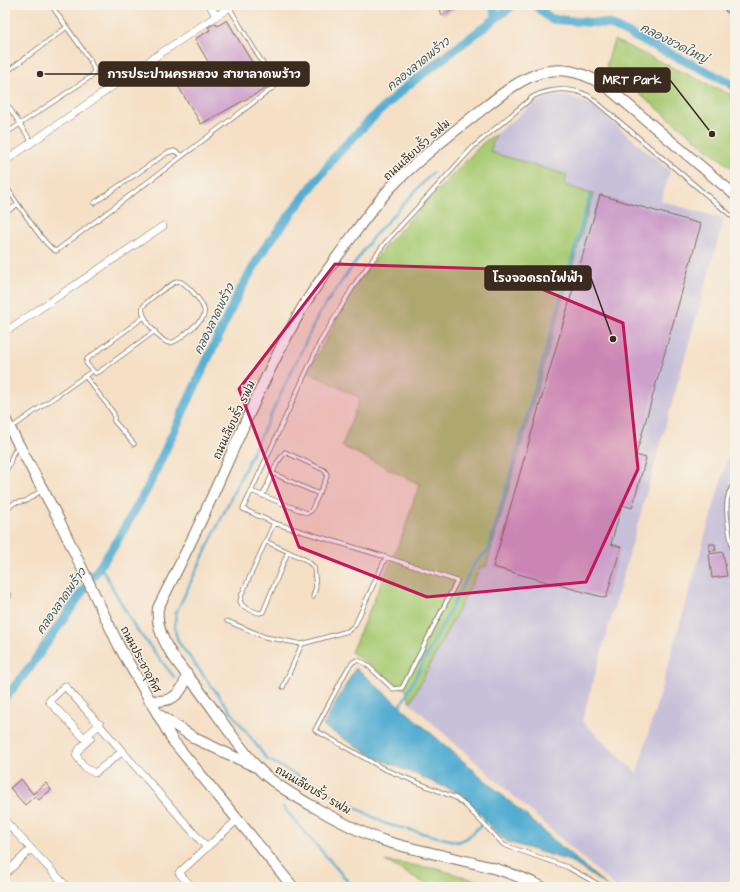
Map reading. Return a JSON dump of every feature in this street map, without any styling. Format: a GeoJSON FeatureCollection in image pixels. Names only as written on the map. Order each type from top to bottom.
{"type":"FeatureCollection","features":[{"type":"Feature","properties":{"kind":"street"},"geometry":{"type":"LineString","coordinates":[[210,5],[216,16]]}},
{"type":"Feature","properties":{"kind":"street"},"geometry":{"type":"LineString","coordinates":[[5,161],[231,6]]}},
{"type":"Feature","properties":{"kind":"street","name":"ถนนเลียบรั้ว รฟม."},"geometry":{"type":"LineString","coordinates":[[542,887],[504,871],[384,840],[321,810],[275,783],[258,768],[187,674],[164,640],[158,625],[158,608],[210,502],[253,406],[300,312],[329,267],[370,212],[391,188],[440,142],[524,78],[552,70],[584,74],[607,87],[735,195]]}},
{"type":"Feature","properties":{"kind":"street"},"geometry":{"type":"LineString","coordinates":[[5,332],[163,226]]}},
{"type":"Feature","properties":{"kind":"street","name":"ถนนประชาอุทิศ"},"geometry":{"type":"LineString","coordinates":[[7,424],[58,518],[119,646],[172,741],[293,887]]}},
{"type":"Feature","properties":{"kind":"street"},"geometry":{"type":"LineString","coordinates":[[149,700],[159,702],[174,697],[183,688],[187,674]]}},
{"type":"Feature","properties":{"kind":"street"},"geometry":{"type":"LineString","coordinates":[[101,726],[84,738],[49,701],[65,686],[101,726],[123,751],[207,848]]}},
{"type":"Feature","properties":{"kind":"street"},"geometry":{"type":"LineString","coordinates":[[156,713],[196,739],[258,768]]}},
{"type":"Feature","properties":{"kind":"street"},"geometry":{"type":"LineString","coordinates":[[101,726],[81,747],[76,755],[85,768],[95,773],[123,751]]}},
{"type":"Feature","properties":{"kind":"street"},"geometry":{"type":"LineString","coordinates":[[192,887],[179,873],[238,820]]}},
{"type":"Feature","properties":{"kind":"street"},"geometry":{"type":"LineString","coordinates":[[5,822],[67,887]]}},
{"type":"Feature","properties":{"kind":"street"},"geometry":{"type":"LineString","coordinates":[[5,874],[31,849]]}},
{"type":"Feature","properties":{"kind":"lane"},"geometry":{"type":"LineString","coordinates":[[5,134],[92,76],[94,70],[90,60],[51,5]]}},
{"type":"Feature","properties":{"kind":"lane"},"geometry":{"type":"LineString","coordinates":[[5,185],[52,250],[56,251],[275,85],[231,6]]}},
{"type":"Feature","properties":{"kind":"lane"},"geometry":{"type":"LineString","coordinates":[[5,74],[66,27]]}},
{"type":"Feature","properties":{"kind":"lane"},"geometry":{"type":"LineString","coordinates":[[603,887],[567,867],[504,845],[466,806],[456,798],[384,769],[315,730],[353,662],[357,660],[365,663],[393,689],[402,688],[457,581],[386,557],[274,523],[244,509],[320,342],[356,282],[385,243],[473,147],[534,96],[544,92],[562,89],[580,92],[589,96],[735,219]]}},
{"type":"Feature","properties":{"kind":"lane"},"geometry":{"type":"LineString","coordinates":[[5,101],[31,142]]}},
{"type":"Feature","properties":{"kind":"lane"},"geometry":{"type":"LineString","coordinates":[[94,203],[167,153],[174,152],[182,155]]}},
{"type":"Feature","properties":{"kind":"lane"},"geometry":{"type":"LineString","coordinates":[[5,213],[18,204]]}},
{"type":"Feature","properties":{"kind":"lane"},"geometry":{"type":"LineString","coordinates":[[177,281],[182,281],[186,285],[204,309],[202,319],[176,341],[169,343],[162,341],[144,317],[142,312],[144,305],[177,281]]}},
{"type":"Feature","properties":{"kind":"lane"},"geometry":{"type":"LineString","coordinates":[[92,372],[86,363],[87,359],[144,317]]}},
{"type":"Feature","properties":{"kind":"lane"},"geometry":{"type":"LineString","coordinates":[[7,424],[92,372],[95,374],[99,372],[155,331]]}},
{"type":"Feature","properties":{"kind":"lane"},"geometry":{"type":"LineString","coordinates":[[85,376],[114,414],[114,421],[134,444]]}},
{"type":"Feature","properties":{"kind":"lane"},"geometry":{"type":"LineString","coordinates":[[5,471],[8,469],[14,450],[20,446]]}},
{"type":"Feature","properties":{"kind":"lane"},"geometry":{"type":"LineString","coordinates":[[251,491],[307,513],[319,494],[326,479],[326,473],[292,454],[285,452],[282,453],[263,495]]}},
{"type":"Feature","properties":{"kind":"lane"},"geometry":{"type":"LineString","coordinates":[[272,473],[319,494]]}},
{"type":"Feature","properties":{"kind":"lane"},"geometry":{"type":"LineString","coordinates":[[735,484],[730,490],[726,505],[735,561]]}},
{"type":"Feature","properties":{"kind":"lane"},"geometry":{"type":"LineString","coordinates":[[5,511],[14,503],[26,501],[43,489]]}},
{"type":"Feature","properties":{"kind":"lane"},"geometry":{"type":"LineString","coordinates":[[274,523],[240,601],[242,605],[259,613],[265,608],[288,552]]}},
{"type":"Feature","properties":{"kind":"lane"},"geometry":{"type":"LineString","coordinates":[[265,541],[306,560],[314,567],[316,587],[313,597]]}},
{"type":"Feature","properties":{"kind":"lane"},"geometry":{"type":"LineString","coordinates":[[227,621],[265,637],[302,644],[348,631],[355,625],[386,557]]}},
{"type":"Feature","properties":{"kind":"lane"},"geometry":{"type":"LineString","coordinates":[[282,687],[302,644]]}},
{"type":"Feature","properties":{"kind":"highlighted area"},"geometry":{"type":"Polygon","coordinates":[[[335,264],[494,269],[623,323],[638,469],[586,582],[427,597],[299,547],[239,389],[335,264]]]}},
{"type":"Feature","properties":{"kind":"shaded area"},"geometry":{"type":"Polygon","coordinates":[[[553,96],[572,97],[592,105],[670,171],[661,201],[724,219],[582,721],[637,773],[735,432],[735,887],[615,887],[410,703],[481,566],[486,567],[593,194],[564,185],[566,175],[490,152],[496,134],[534,103],[553,96]]]}},
{"type":"Feature","properties":{"kind":"green space"},"geometry":{"type":"Polygon","coordinates":[[[614,40],[735,97],[735,171],[606,67],[614,40]]]}},
{"type":"Feature","properties":{"kind":"green space"},"geometry":{"type":"Polygon","coordinates":[[[496,134],[490,152],[567,175],[564,185],[593,194],[486,567],[481,566],[410,703],[406,690],[351,652],[403,534],[419,484],[342,446],[360,398],[308,372],[357,283],[386,245],[484,142],[496,134]]]}},
{"type":"Feature","properties":{"kind":"green space"},"geometry":{"type":"Polygon","coordinates":[[[385,861],[438,869],[497,887],[432,887],[385,861]]]}},
{"type":"Feature","properties":{"kind":"water"},"geometry":{"type":"Polygon","coordinates":[[[355,669],[357,669],[607,886],[570,861],[508,842],[500,836],[463,795],[373,756],[323,726],[355,669]]]}},
{"type":"Feature","properties":{"kind":"building"},"geometry":{"type":"Polygon","coordinates":[[[438,5],[463,5],[442,15],[438,5]]]}},
{"type":"Feature","properties":{"kind":"building"},"geometry":{"type":"Polygon","coordinates":[[[729,5],[735,5],[735,18],[725,11],[729,5]]]}},
{"type":"Feature","properties":{"kind":"building"},"geometry":{"type":"Polygon","coordinates":[[[227,20],[267,88],[201,124],[178,86],[211,67],[195,39],[210,30],[208,27],[216,23],[217,26],[227,20]]]}},
{"type":"Feature","properties":{"kind":"building"},"geometry":{"type":"Polygon","coordinates":[[[600,195],[701,224],[636,455],[646,458],[632,508],[622,505],[611,544],[621,547],[606,598],[493,567],[600,195]]]}},
{"type":"Feature","properties":{"kind":"building"},"geometry":{"type":"Polygon","coordinates":[[[709,544],[715,544],[716,550],[709,551],[709,544]]]}},
{"type":"Feature","properties":{"kind":"building"},"geometry":{"type":"Polygon","coordinates":[[[723,552],[727,576],[712,578],[709,554],[723,552]]]}},
{"type":"Feature","properties":{"kind":"building"},"geometry":{"type":"Polygon","coordinates":[[[21,779],[33,794],[46,783],[51,790],[39,800],[35,796],[25,805],[10,788],[21,779]]]}},
{"type":"Feature","properties":{"kind":"building"},"geometry":{"type":"Polygon","coordinates":[[[5,853],[10,859],[5,863],[5,853]]]}},
{"type":"Feature","properties":{"kind":"waterway"},"geometry":{"type":"LineString","coordinates":[[492,5],[497,16]]}},
{"type":"Feature","properties":{"kind":"waterway","name":"คลองลาดพร้าว"},"geometry":{"type":"LineString","coordinates":[[5,698],[28,670],[114,546],[147,489],[238,294],[264,249],[336,155],[371,119],[407,86],[513,5]]}},
{"type":"Feature","properties":{"kind":"waterway","name":"คลองชวดใหญ่"},"geometry":{"type":"LineString","coordinates":[[535,5],[551,19],[609,24],[728,82],[735,87]]}},
{"type":"Feature","properties":{"kind":"waterway"},"geometry":{"type":"LineString","coordinates":[[433,172],[373,237],[319,314],[176,613],[175,631],[177,639],[182,647],[267,759],[386,824],[458,842],[467,838],[487,820]]}},
{"type":"Feature","properties":{"kind":"waterway"},"geometry":{"type":"LineString","coordinates":[[400,707],[474,564],[488,551],[590,195]]}},
{"type":"Feature","properties":{"kind":"waterway"},"geometry":{"type":"LineString","coordinates":[[100,565],[134,626],[174,677]]}},
{"type":"Feature","properties":{"kind":"waterway"},"geometry":{"type":"LineString","coordinates":[[283,807],[353,887]]}},
{"type":"Feature","properties":{"kind":"place","name":"การประปานครหลวง สาขาลาดพร้าว"},"geometry":{"type":"Point","coordinates":[40,74]}},
{"type":"Feature","properties":{"kind":"place","name":"MRT Park"},"geometry":{"type":"Point","coordinates":[712,134]}},
{"type":"Feature","properties":{"kind":"place","name":"โรงจอดรถไฟฟ้า"},"geometry":{"type":"Point","coordinates":[613,339]}}]}
